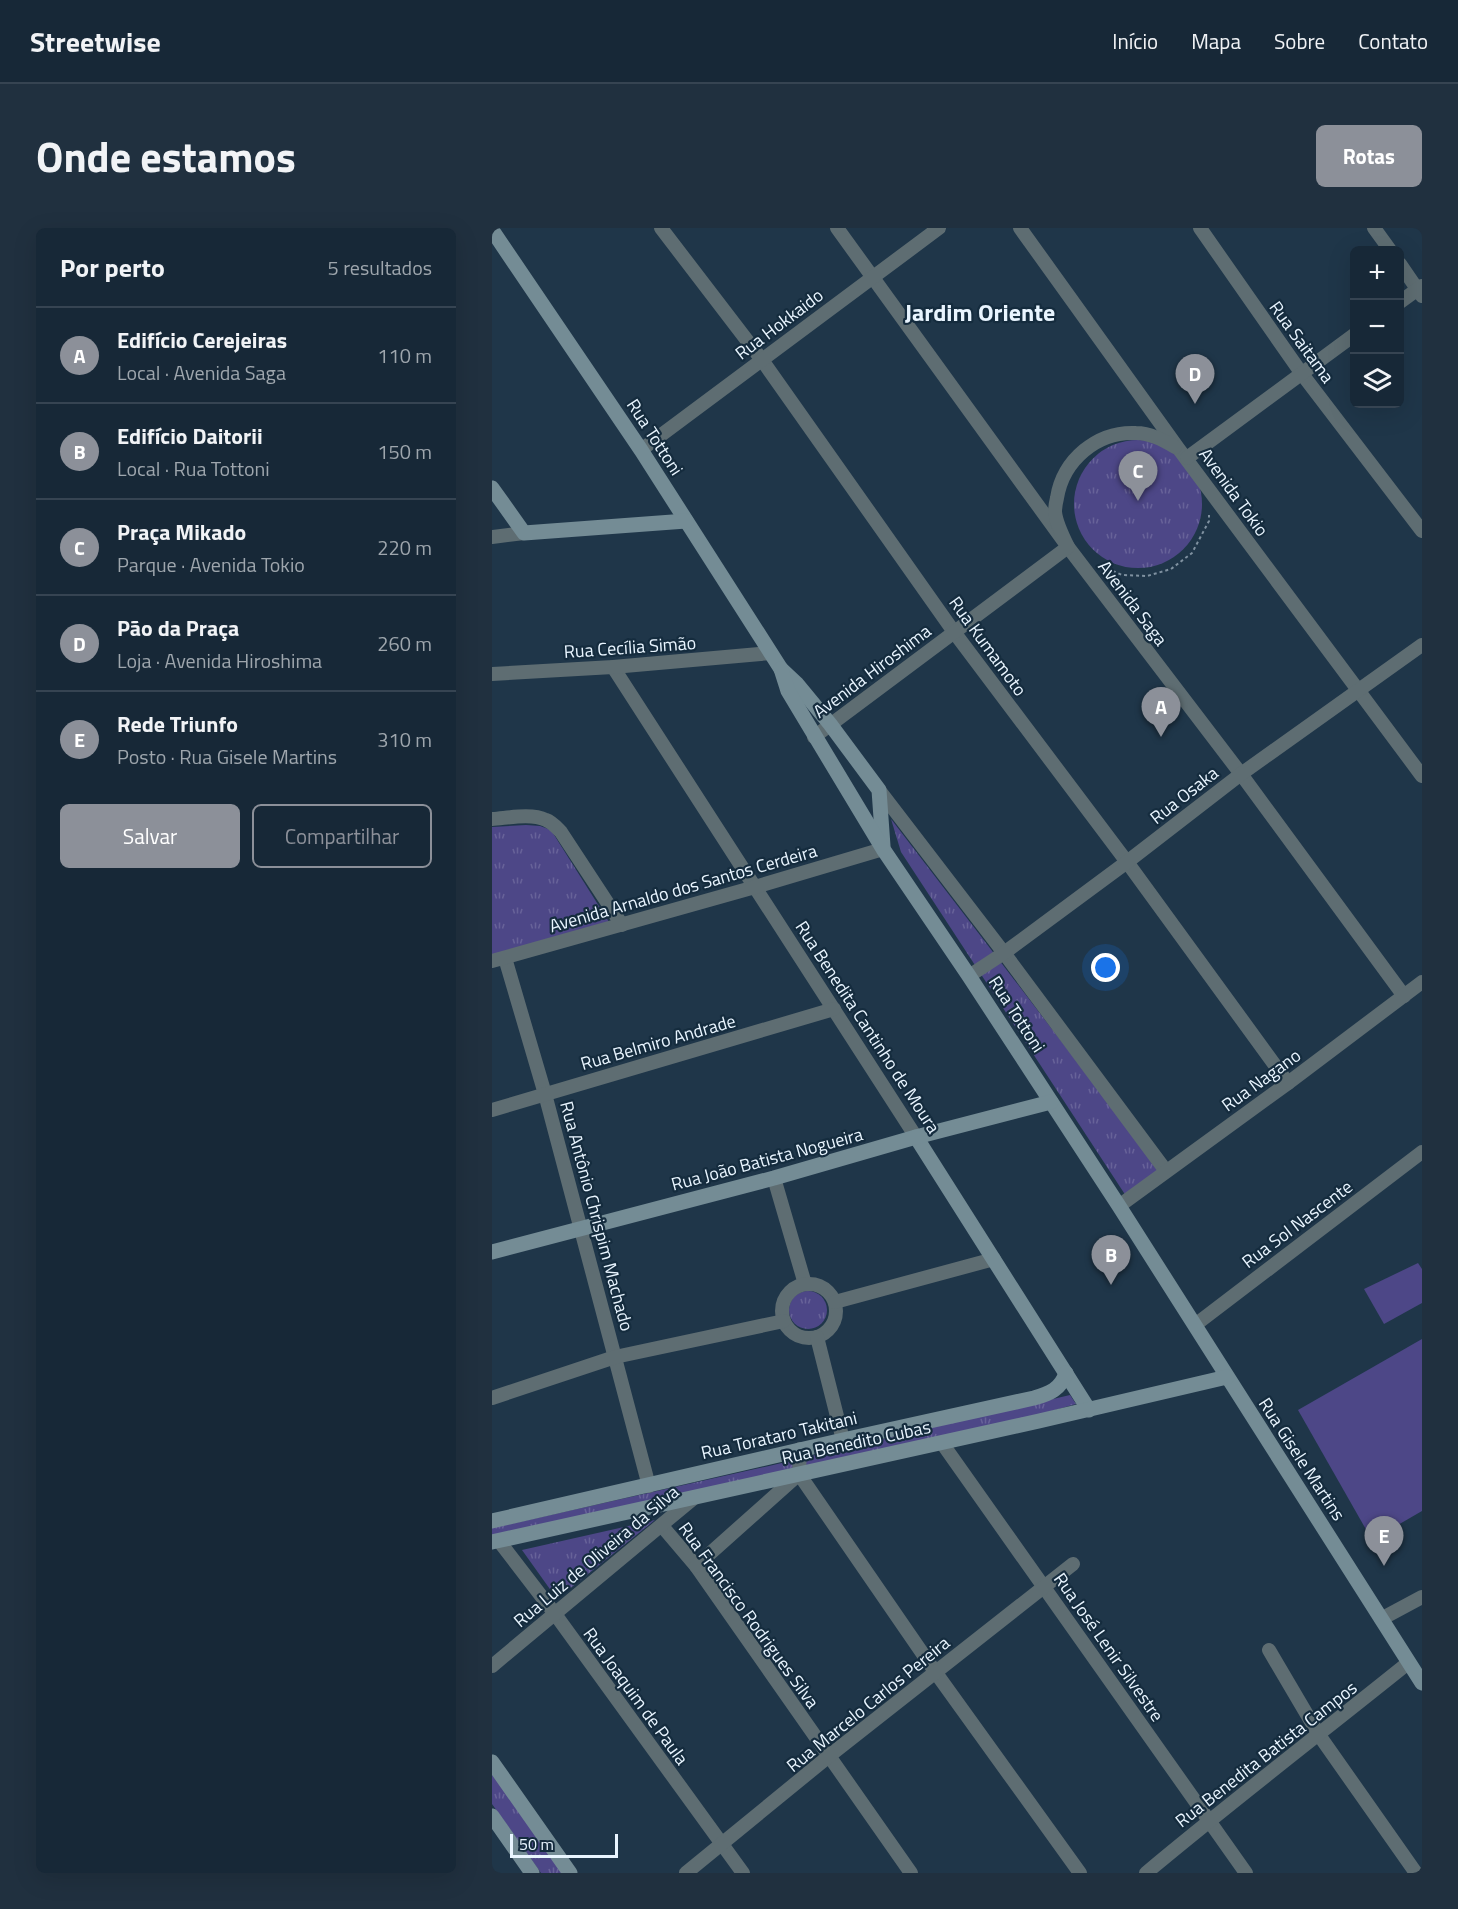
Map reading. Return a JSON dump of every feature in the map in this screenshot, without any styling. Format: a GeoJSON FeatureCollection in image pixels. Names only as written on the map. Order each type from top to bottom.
{"type":"FeatureCollection","features":[{"type":"Feature","properties":{"kind":"street","name":"Rua Kumamoto"},"geometry":{"type":"LineString","coordinates":[[661,228],[762,360],[954,632],[1127,862],[1288,1083]]}},
{"type":"Feature","properties":{"kind":"street","name":"Avenida Saga"},"geometry":{"type":"LineString","coordinates":[[837,228],[1068,547],[1241,774],[1404,996]]}},
{"type":"Feature","properties":{"kind":"street","name":"Rua Hokkaido"},"geometry":{"type":"LineString","coordinates":[[641,450],[939,228]]}},
{"type":"Feature","properties":{"kind":"street","name":"Avenida Tokio"},"geometry":{"type":"LineString","coordinates":[[1020,228],[1358,692],[1422,776]]}},
{"type":"Feature","properties":{"kind":"street","name":"Rua Saitama"},"geometry":{"type":"LineString","coordinates":[[1200,228],[1302,374],[1422,531]]}},
{"type":"Feature","properties":{"kind":"street"},"geometry":{"type":"LineString","coordinates":[[1374,228],[1387,246]]}},
{"type":"Feature","properties":{"kind":"street","name":"Rua Tottoni"},"geometry":{"type":"LineString","coordinates":[[492,230],[641,450],[781,669],[788,691],[814,737],[883,849],[1119,1206],[1227,1377]]}},
{"type":"Feature","properties":{"kind":"street"},"geometry":{"type":"LineString","coordinates":[[1403,300],[1420,290],[1404,269]]}},
{"type":"Feature","properties":{"kind":"street"},"geometry":{"type":"LineString","coordinates":[[1068,547],[1055,511],[1059,485],[1071,462],[1091,444],[1110,436],[1136,433],[1162,439],[1183,453],[1302,374],[1350,338]]}},
{"type":"Feature","properties":{"kind":"street"},"geometry":{"type":"LineString","coordinates":[[492,488],[524,533]]}},
{"type":"Feature","properties":{"kind":"street"},"geometry":{"type":"LineString","coordinates":[[492,537],[686,521]]}},
{"type":"Feature","properties":{"kind":"street","name":"Avenida Hiroshima"},"geometry":{"type":"LineString","coordinates":[[814,737],[1068,547]]}},
{"type":"Feature","properties":{"kind":"street","name":"Rua Osaka"},"geometry":{"type":"LineString","coordinates":[[969,976],[1004,953],[1127,862],[1241,774],[1422,645]]}},
{"type":"Feature","properties":{"kind":"street","name":"Rua Cecília Simão"},"geometry":{"type":"LineString","coordinates":[[492,674],[613,667],[771,653]]}},
{"type":"Feature","properties":{"kind":"street","name":"Rua Benedita Cantinho de Moura"},"geometry":{"type":"LineString","coordinates":[[613,667],[1089,1410]]}},
{"type":"Feature","properties":{"kind":"street","name":"Rua Tottoni"},"geometry":{"type":"LineString","coordinates":[[781,669],[797,684],[830,724],[1166,1170]]}},
{"type":"Feature","properties":{"kind":"street"},"geometry":{"type":"LineString","coordinates":[[879,790],[883,849]]}},
{"type":"Feature","properties":{"kind":"street"},"geometry":{"type":"LineString","coordinates":[[492,819],[534,817],[546,820],[555,826],[622,925]]}},
{"type":"Feature","properties":{"kind":"street","name":"Avenida Arnaldo dos Santos Cerdeira"},"geometry":{"type":"LineString","coordinates":[[498,959],[883,849]]}},
{"type":"Feature","properties":{"kind":"street","name":"Rua Antônio Chrispim Machado"},"geometry":{"type":"LineString","coordinates":[[498,959],[545,1094],[649,1486]]}},
{"type":"Feature","properties":{"kind":"street","name":"Rua Nagano"},"geometry":{"type":"LineString","coordinates":[[1119,1206],[1422,982]]}},
{"type":"Feature","properties":{"kind":"street","name":"Rua Belmiro Andrade"},"geometry":{"type":"LineString","coordinates":[[492,1110],[834,1009]]}},
{"type":"Feature","properties":{"kind":"street","name":"Rua João Batista Nogueira"},"geometry":{"type":"LineString","coordinates":[[492,1252],[1051,1102]]}},
{"type":"Feature","properties":{"kind":"street","name":"Rua Sol Nascente"},"geometry":{"type":"LineString","coordinates":[[1195,1325],[1422,1152]]}},
{"type":"Feature","properties":{"kind":"street"},"geometry":{"type":"LineString","coordinates":[[774,1178],[805,1284]]}},
{"type":"Feature","properties":{"kind":"street"},"geometry":{"type":"LineString","coordinates":[[835,1302],[994,1259]]}},
{"type":"Feature","properties":{"kind":"street"},"geometry":{"type":"LineString","coordinates":[[805,1284],[821,1286],[829,1292],[835,1302],[834,1321],[829,1329],[817,1336],[805,1338],[796,1335],[784,1321],[782,1310],[784,1301],[796,1287],[805,1284]]}},
{"type":"Feature","properties":{"kind":"street"},"geometry":{"type":"LineString","coordinates":[[492,1398],[615,1357],[784,1321]]}},
{"type":"Feature","properties":{"kind":"street"},"geometry":{"type":"LineString","coordinates":[[817,1336],[843,1440]]}},
{"type":"Feature","properties":{"kind":"street","name":"Rua Torataro Takitani"},"geometry":{"type":"LineString","coordinates":[[492,1521],[800,1449],[1034,1398],[1054,1391],[1066,1373]]}},
{"type":"Feature","properties":{"kind":"street","name":"Rua Benedito Cubas"},"geometry":{"type":"LineString","coordinates":[[496,1542],[1089,1410],[1227,1377]]}},
{"type":"Feature","properties":{"kind":"street","name":"Rua Gisele Martins"},"geometry":{"type":"LineString","coordinates":[[1227,1377],[1422,1683]]}},
{"type":"Feature","properties":{"kind":"street"},"geometry":{"type":"LineString","coordinates":[[1034,1398],[1040,1411],[1038,1421]]}},
{"type":"Feature","properties":{"kind":"street","name":"Rua José Lenir Silvestre"},"geometry":{"type":"LineString","coordinates":[[942,1443],[1246,1873]]}},
{"type":"Feature","properties":{"kind":"street"},"geometry":{"type":"LineString","coordinates":[[800,1449],[799,1474],[936,1673],[1080,1873]]}},
{"type":"Feature","properties":{"kind":"street"},"geometry":{"type":"LineString","coordinates":[[696,1566],[799,1474]]}},
{"type":"Feature","properties":{"kind":"street","name":"Rua Luiz de Oliveira da Silva"},"geometry":{"type":"LineString","coordinates":[[492,1666],[695,1497]]}},
{"type":"Feature","properties":{"kind":"street","name":"Rua Francisco Rodrigues Silva"},"geometry":{"type":"LineString","coordinates":[[662,1526],[696,1566],[911,1873]]}},
{"type":"Feature","properties":{"kind":"street","name":"Rua Joaquim de Paula"},"geometry":{"type":"LineString","coordinates":[[496,1542],[555,1614],[743,1873]]}},
{"type":"Feature","properties":{"kind":"street","name":"Rua Marcelo Carlos Pereira"},"geometry":{"type":"LineString","coordinates":[[686,1873],[829,1756],[1073,1564]]}},
{"type":"Feature","properties":{"kind":"street"},"geometry":{"type":"LineString","coordinates":[[1381,1619],[1422,1597]]}},
{"type":"Feature","properties":{"kind":"street"},"geometry":{"type":"LineString","coordinates":[[1269,1650],[1319,1735],[1416,1873]]}},
{"type":"Feature","properties":{"kind":"street","name":"Rua Benedita Batista Campos"},"geometry":{"type":"LineString","coordinates":[[1146,1873],[1408,1663]]}},
{"type":"Feature","properties":{"kind":"street"},"geometry":{"type":"LineString","coordinates":[[492,1762],[570,1873]]}},
{"type":"Feature","properties":{"kind":"street"},"geometry":{"type":"LineString","coordinates":[[492,1816],[532,1873]]}},
{"type":"Feature","properties":{"kind":"path"},"geometry":{"type":"LineString","coordinates":[[1094,562],[1122,575],[1147,576],[1172,568],[1192,553],[1209,521],[1209,512]]}},
{"type":"Feature","properties":{"kind":"green space"},"geometry":{"type":"Polygon","coordinates":[[[1138,440],[1163,445],[1183,459],[1197,479],[1202,504],[1197,529],[1183,549],[1163,563],[1138,568],[1113,563],[1093,549],[1079,529],[1074,504],[1079,479],[1093,459],[1113,445],[1138,440]]]}},
{"type":"Feature","properties":{"kind":"green space"},"geometry":{"type":"Polygon","coordinates":[[[891,819],[1160,1170],[1126,1196],[901,852],[891,819]]]}},
{"type":"Feature","properties":{"kind":"green space"},"geometry":{"type":"Polygon","coordinates":[[[526,825],[551,830],[609,922],[492,955],[492,827],[526,825]]]}},
{"type":"Feature","properties":{"kind":"green space"},"geometry":{"type":"Polygon","coordinates":[[[1418,1263],[1422,1269],[1422,1303],[1384,1324],[1364,1289],[1418,1263]]]}},
{"type":"Feature","properties":{"kind":"green space"},"geometry":{"type":"Polygon","coordinates":[[[808,1291],[821,1297],[827,1310],[821,1323],[808,1329],[795,1323],[789,1310],[795,1297],[808,1291]]]}},
{"type":"Feature","properties":{"kind":"green space"},"geometry":{"type":"Polygon","coordinates":[[[1422,1339],[1422,1511],[1372,1540],[1298,1410],[1422,1339]]]}},
{"type":"Feature","properties":{"kind":"green space"},"geometry":{"type":"Polygon","coordinates":[[[1070,1395],[1076,1404],[1013,1422],[492,1540],[492,1528],[1070,1395]]]}},
{"type":"Feature","properties":{"kind":"green space"},"geometry":{"type":"Polygon","coordinates":[[[655,1520],[557,1599],[522,1550],[655,1520]]]}},
{"type":"Feature","properties":{"kind":"green space"},"geometry":{"type":"Polygon","coordinates":[[[492,1774],[563,1873],[541,1873],[492,1804],[492,1774]]]}},
{"type":"Feature","properties":{"kind":"place","name":"Pão da Praça"},"geometry":{"type":"Point","coordinates":[1195,404]}},
{"type":"Feature","properties":{"kind":"place","name":"Praça Mikado"},"geometry":{"type":"Point","coordinates":[1138,501]}},
{"type":"Feature","properties":{"kind":"place","name":"Edifício Cerejeiras"},"geometry":{"type":"Point","coordinates":[1161,737]}},
{"type":"Feature","properties":{"kind":"place","name":"Edifício Daitorii"},"geometry":{"type":"Point","coordinates":[1111,1285]}},
{"type":"Feature","properties":{"kind":"place","name":"Rede Triunfo"},"geometry":{"type":"Point","coordinates":[1384,1566]}},
{"type":"Feature","properties":{"kind":"district","name":"Jardim Oriente"},"geometry":{"type":"Point","coordinates":[980,312]}}]}
